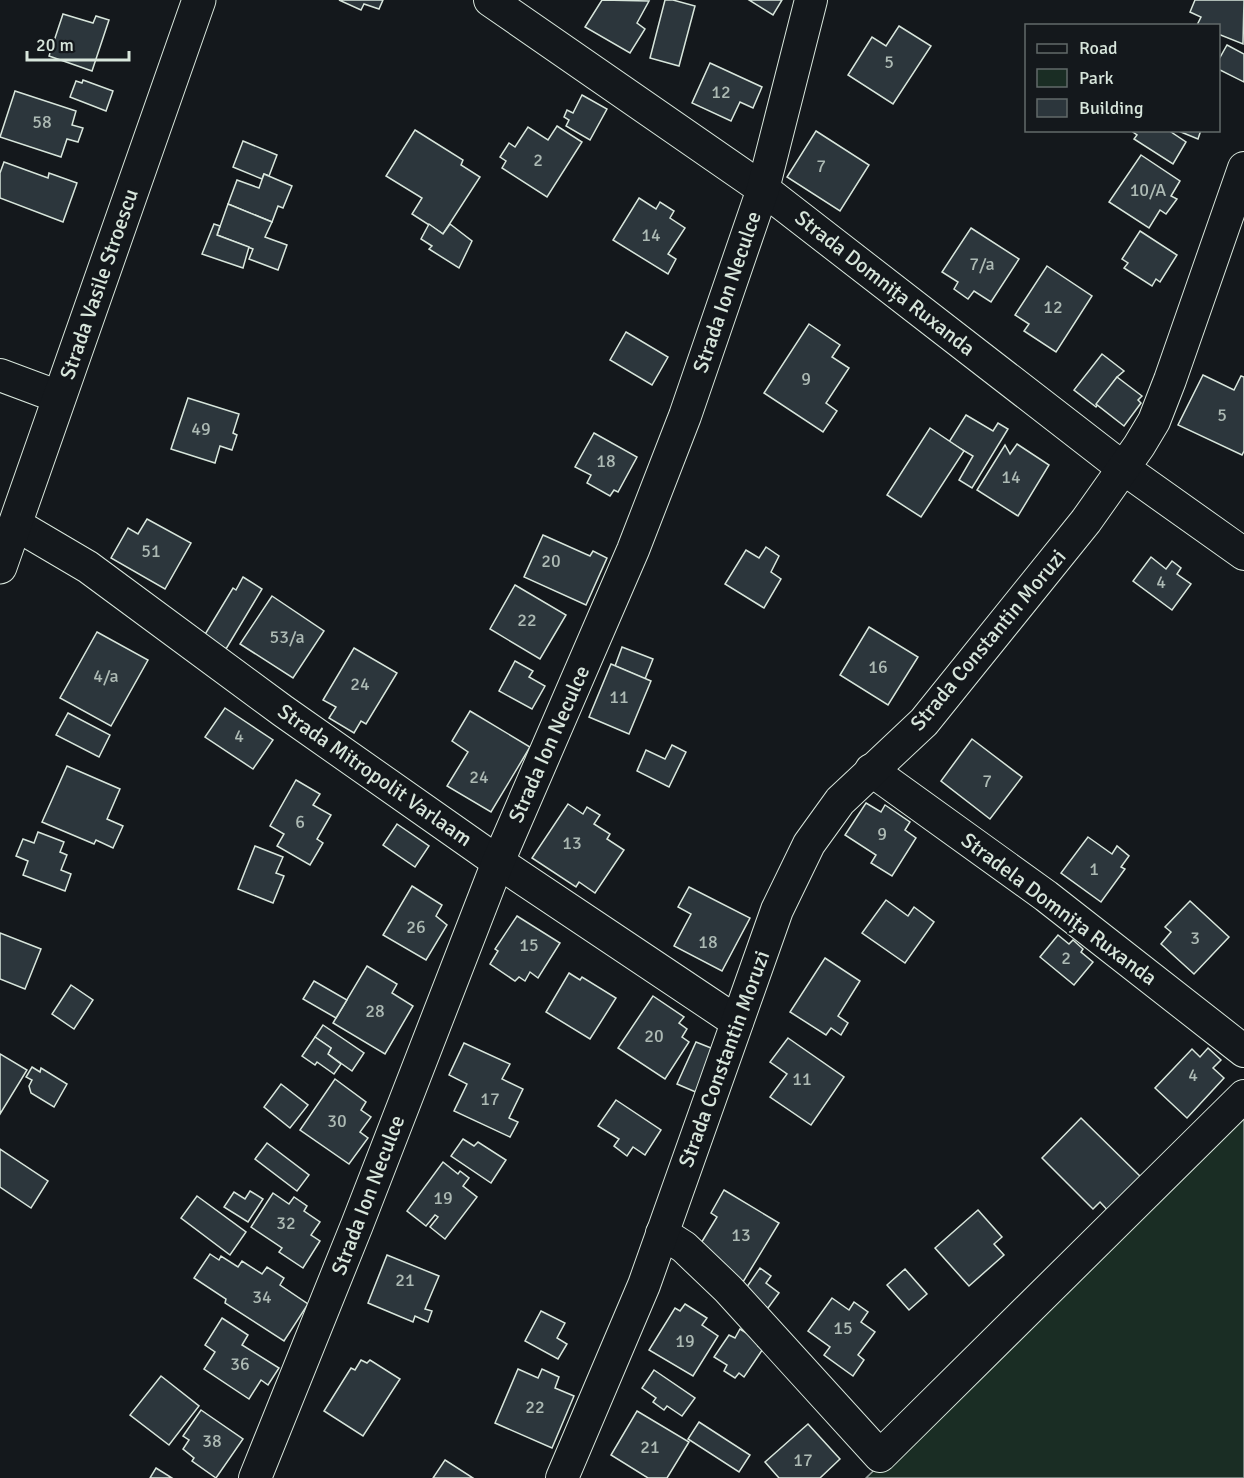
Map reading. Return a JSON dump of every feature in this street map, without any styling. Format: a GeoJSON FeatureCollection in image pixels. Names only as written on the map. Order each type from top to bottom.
{"type":"FeatureCollection","features":[{"type":"Feature","properties":{"kind":"main road","name":"Strada Vasile Stroescu"},"geometry":{"type":"LineString","coordinates":[[0,567],[199,0]]}},
{"type":"Feature","properties":{"kind":"street","name":"Strada Domnița Ruxanda"},"geometry":{"type":"LineString","coordinates":[[490,0],[763,189],[1122,468],[1244,554]]}},
{"type":"Feature","properties":{"kind":"street","name":"Strada Ion Neculce"},"geometry":{"type":"LineString","coordinates":[[255,1478],[357,1225],[498,862],[633,550],[685,416],[763,189],[811,0]]}},
{"type":"Feature","properties":{"kind":"street","name":"Strada Constantin Moruzi"},"geometry":{"type":"LineString","coordinates":[[562,1478],[644,1284],[777,910],[809,844],[840,801],[924,722],[1086,521],[1139,446],[1154,421],[1170,380],[1234,239],[1244,168]]}},
{"type":"Feature","properties":{"kind":"street"},"geometry":{"type":"LineString","coordinates":[[0,375],[59,397]]}},
{"type":"Feature","properties":{"kind":"street","name":"Strada Mitropolit Varlaam"},"geometry":{"type":"LineString","coordinates":[[15,524],[88,567],[283,711],[498,862],[737,1022]]}},
{"type":"Feature","properties":{"kind":"street","name":"Stradela Domnița Ruxanda"},"geometry":{"type":"LineString","coordinates":[[871,770],[1046,896],[1244,1051]]}},
{"type":"Feature","properties":{"kind":"street"},"geometry":{"type":"LineString","coordinates":[[662,1233],[684,1247],[728,1289],[880,1456],[1244,1096]]}},
{"type":"Feature","properties":{"kind":"green space"},"geometry":{"type":"Polygon","coordinates":[[[1244,1112],[1244,1478],[866,1478],[1244,1112]]]}},
{"type":"Feature","properties":{"kind":"building"},"geometry":{"type":"Polygon","coordinates":[[[339,0],[383,0],[379,9],[364,4],[361,10],[339,0]]]}},
{"type":"Feature","properties":{"kind":"building"},"geometry":{"type":"Polygon","coordinates":[[[602,0],[649,1],[637,23],[645,29],[630,53],[585,27],[602,0]]]}},
{"type":"Feature","properties":{"kind":"building"},"geometry":{"type":"Polygon","coordinates":[[[665,0],[695,6],[679,66],[650,58],[665,0]]]}},
{"type":"Feature","properties":{"kind":"building"},"geometry":{"type":"Polygon","coordinates":[[[749,0],[782,0],[773,15],[749,0]]]}},
{"type":"Feature","properties":{"kind":"building"},"geometry":{"type":"Polygon","coordinates":[[[1195,0],[1244,0],[1243,44],[1220,35],[1220,24],[1198,24],[1201,17],[1190,12],[1195,0]]]}},
{"type":"Feature","properties":{"kind":"building"},"geometry":{"type":"Polygon","coordinates":[[[63,14],[93,23],[96,16],[109,20],[92,71],[49,56],[63,14]]]}},
{"type":"Feature","properties":{"kind":"building"},"geometry":{"type":"Polygon","coordinates":[[[899,26],[931,46],[893,104],[848,75],[872,37],[886,46],[899,26]]]}},
{"type":"Feature","properties":{"kind":"building"},"geometry":{"type":"Polygon","coordinates":[[[1227,45],[1244,54],[1244,82],[1220,70],[1220,57],[1227,45]]]}},
{"type":"Feature","properties":{"kind":"building"},"geometry":{"type":"Polygon","coordinates":[[[710,63],[762,87],[753,108],[740,102],[731,121],[692,103],[710,63]]]}},
{"type":"Feature","properties":{"kind":"building"},"geometry":{"type":"Polygon","coordinates":[[[83,80],[113,91],[106,111],[70,97],[76,81],[82,83],[83,80]]]}},
{"type":"Feature","properties":{"kind":"building"},"geometry":{"type":"Polygon","coordinates":[[[15,91],[76,111],[72,125],[83,128],[78,142],[67,139],[61,157],[0,137],[15,91]]]}},
{"type":"Feature","properties":{"kind":"building"},"geometry":{"type":"Polygon","coordinates":[[[582,95],[607,109],[590,140],[566,126],[569,120],[564,117],[567,110],[573,113],[582,95]]]}},
{"type":"Feature","properties":{"kind":"building"},"geometry":{"type":"Polygon","coordinates":[[[557,126],[582,142],[547,197],[502,168],[506,161],[500,157],[509,143],[515,147],[528,127],[548,140],[557,126]]]}},
{"type":"Feature","properties":{"kind":"building"},"geometry":{"type":"Polygon","coordinates":[[[415,130],[463,160],[461,165],[480,177],[443,234],[412,214],[422,198],[386,176],[415,130]]]}},
{"type":"Feature","properties":{"kind":"building"},"geometry":{"type":"Polygon","coordinates":[[[816,131],[869,165],[840,211],[787,177],[816,131]]]}},
{"type":"Feature","properties":{"kind":"building"},"geometry":{"type":"Polygon","coordinates":[[[1133,132],[1171,132],[1186,142],[1173,164],[1134,139],[1137,135],[1133,132]]]}},
{"type":"Feature","properties":{"kind":"building"},"geometry":{"type":"Polygon","coordinates":[[[1181,132],[1200,132],[1198,139],[1181,132]]]}},
{"type":"Feature","properties":{"kind":"building"},"geometry":{"type":"Polygon","coordinates":[[[243,141],[277,155],[269,176],[264,174],[262,179],[233,167],[243,141]]]}},
{"type":"Feature","properties":{"kind":"building"},"geometry":{"type":"Polygon","coordinates":[[[1141,155],[1180,181],[1171,196],[1177,199],[1166,214],[1160,210],[1149,228],[1109,202],[1141,155]]]}},
{"type":"Feature","properties":{"kind":"building"},"geometry":{"type":"Polygon","coordinates":[[[4,162],[48,178],[49,173],[77,183],[63,222],[0,198],[0,173],[4,162]]]}},
{"type":"Feature","properties":{"kind":"building"},"geometry":{"type":"Polygon","coordinates":[[[264,174],[292,186],[283,208],[278,206],[272,222],[228,204],[237,180],[259,188],[264,174]]]}},
{"type":"Feature","properties":{"kind":"building"},"geometry":{"type":"Polygon","coordinates":[[[639,198],[656,209],[660,202],[674,211],[670,218],[685,228],[668,254],[676,259],[668,274],[613,240],[639,198]]]}},
{"type":"Feature","properties":{"kind":"building"},"geometry":{"type":"Polygon","coordinates":[[[228,204],[272,222],[265,237],[287,245],[278,270],[249,259],[253,249],[217,235],[228,204]]]}},
{"type":"Feature","properties":{"kind":"building"},"geometry":{"type":"Polygon","coordinates":[[[214,224],[220,226],[217,235],[249,247],[243,268],[202,254],[214,224]]]}},
{"type":"Feature","properties":{"kind":"building"},"geometry":{"type":"Polygon","coordinates":[[[429,224],[443,234],[450,224],[472,241],[459,268],[429,249],[432,246],[421,239],[429,224]]]}},
{"type":"Feature","properties":{"kind":"building"},"geometry":{"type":"Polygon","coordinates":[[[971,228],[1019,259],[991,302],[974,291],[968,299],[954,289],[958,282],[942,272],[971,228]]]}},
{"type":"Feature","properties":{"kind":"building"},"geometry":{"type":"Polygon","coordinates":[[[1140,231],[1177,255],[1160,282],[1156,279],[1152,286],[1124,268],[1128,263],[1122,259],[1140,231]]]}},
{"type":"Feature","properties":{"kind":"building"},"geometry":{"type":"Polygon","coordinates":[[[1047,266],[1092,296],[1056,352],[1024,331],[1029,324],[1015,315],[1047,266]]]}},
{"type":"Feature","properties":{"kind":"building"},"geometry":{"type":"Polygon","coordinates":[[[809,324],[840,345],[832,357],[849,368],[826,403],[837,411],[823,432],[764,393],[809,324]]]}},
{"type":"Feature","properties":{"kind":"building"},"geometry":{"type":"Polygon","coordinates":[[[626,332],[668,357],[652,385],[610,360],[626,332]]]}},
{"type":"Feature","properties":{"kind":"building"},"geometry":{"type":"Polygon","coordinates":[[[1102,354],[1124,371],[1117,377],[1096,407],[1074,390],[1102,354]]]}},
{"type":"Feature","properties":{"kind":"building"},"geometry":{"type":"Polygon","coordinates":[[[1203,375],[1234,390],[1241,376],[1244,377],[1244,451],[1242,455],[1178,425],[1203,375]]]}},
{"type":"Feature","properties":{"kind":"building"},"geometry":{"type":"Polygon","coordinates":[[[1117,377],[1142,396],[1138,400],[1141,403],[1124,426],[1096,404],[1117,377]]]}},
{"type":"Feature","properties":{"kind":"building"},"geometry":{"type":"Polygon","coordinates":[[[188,398],[239,414],[233,433],[237,435],[232,450],[220,446],[215,463],[171,449],[188,398]]]}},
{"type":"Feature","properties":{"kind":"building"},"geometry":{"type":"Polygon","coordinates":[[[966,415],[993,431],[998,423],[1008,429],[972,488],[959,480],[973,456],[949,442],[966,415]]]}},
{"type":"Feature","properties":{"kind":"building"},"geometry":{"type":"Polygon","coordinates":[[[930,428],[964,451],[921,517],[887,495],[930,428]]]}},
{"type":"Feature","properties":{"kind":"building"},"geometry":{"type":"Polygon","coordinates":[[[594,433],[637,457],[618,492],[614,490],[610,496],[587,483],[591,475],[575,467],[594,433]]]}},
{"type":"Feature","properties":{"kind":"building"},"geometry":{"type":"Polygon","coordinates":[[[1017,444],[1049,465],[1018,516],[977,490],[1005,445],[1010,454],[1017,444]]]}},
{"type":"Feature","properties":{"kind":"building"},"geometry":{"type":"Polygon","coordinates":[[[147,519],[191,543],[165,589],[111,558],[128,528],[138,534],[147,519]]]}},
{"type":"Feature","properties":{"kind":"building"},"geometry":{"type":"Polygon","coordinates":[[[543,535],[590,556],[593,551],[607,558],[586,605],[524,577],[543,535]]]}},
{"type":"Feature","properties":{"kind":"building"},"geometry":{"type":"Polygon","coordinates":[[[766,547],[779,556],[771,572],[781,579],[764,608],[725,584],[746,550],[759,558],[766,547]]]}},
{"type":"Feature","properties":{"kind":"building"},"geometry":{"type":"Polygon","coordinates":[[[1151,557],[1166,569],[1172,561],[1181,568],[1177,574],[1191,584],[1172,610],[1133,581],[1151,557]]]}},
{"type":"Feature","properties":{"kind":"building"},"geometry":{"type":"Polygon","coordinates":[[[243,577],[262,589],[226,649],[204,636],[233,588],[236,590],[243,577]]]}},
{"type":"Feature","properties":{"kind":"building"},"geometry":{"type":"Polygon","coordinates":[[[515,585],[566,615],[540,659],[490,629],[515,585]]]}},
{"type":"Feature","properties":{"kind":"building"},"geometry":{"type":"Polygon","coordinates":[[[272,596],[324,631],[293,678],[240,644],[272,596]]]}},
{"type":"Feature","properties":{"kind":"building"},"geometry":{"type":"Polygon","coordinates":[[[869,627],[918,657],[888,705],[840,675],[869,627]]]}},
{"type":"Feature","properties":{"kind":"building"},"geometry":{"type":"Polygon","coordinates":[[[97,632],[148,660],[111,726],[60,698],[97,632]]]}},
{"type":"Feature","properties":{"kind":"building"},"geometry":{"type":"Polygon","coordinates":[[[622,647],[653,659],[645,679],[615,666],[622,647]]]}},
{"type":"Feature","properties":{"kind":"building"},"geometry":{"type":"Polygon","coordinates":[[[354,648],[397,673],[366,724],[361,721],[354,733],[329,718],[336,707],[323,700],[354,648]]]}},
{"type":"Feature","properties":{"kind":"building"},"geometry":{"type":"Polygon","coordinates":[[[515,661],[533,671],[529,677],[545,686],[532,709],[499,691],[515,661]]]}},
{"type":"Feature","properties":{"kind":"building"},"geometry":{"type":"Polygon","coordinates":[[[611,664],[651,681],[629,734],[589,717],[611,664]]]}},
{"type":"Feature","properties":{"kind":"building"},"geometry":{"type":"Polygon","coordinates":[[[225,708],[273,740],[253,769],[205,737],[225,708]]]}},
{"type":"Feature","properties":{"kind":"building"},"geometry":{"type":"Polygon","coordinates":[[[470,711],[530,747],[491,812],[447,786],[468,752],[452,741],[470,711]]]}},
{"type":"Feature","properties":{"kind":"building"},"geometry":{"type":"Polygon","coordinates":[[[68,713],[110,735],[99,757],[56,735],[68,713]]]}},
{"type":"Feature","properties":{"kind":"building"},"geometry":{"type":"Polygon","coordinates":[[[972,739],[1022,777],[990,819],[941,781],[972,739]]]}},
{"type":"Feature","properties":{"kind":"building"},"geometry":{"type":"Polygon","coordinates":[[[672,745],[686,752],[669,787],[637,771],[646,750],[665,759],[672,745]]]}},
{"type":"Feature","properties":{"kind":"building"},"geometry":{"type":"Polygon","coordinates":[[[67,766],[120,789],[107,819],[123,826],[113,848],[96,840],[94,844],[42,822],[67,766]]]}},
{"type":"Feature","properties":{"kind":"building"},"geometry":{"type":"Polygon","coordinates":[[[296,780],[320,794],[313,805],[331,815],[317,839],[323,843],[310,865],[277,846],[284,834],[270,826],[296,780]]]}},
{"type":"Feature","properties":{"kind":"building"},"geometry":{"type":"Polygon","coordinates":[[[866,803],[881,812],[885,805],[910,822],[905,830],[916,838],[892,876],[871,863],[876,855],[845,835],[866,803]]]}},
{"type":"Feature","properties":{"kind":"building"},"geometry":{"type":"Polygon","coordinates":[[[568,804],[583,814],[587,807],[600,815],[594,824],[610,834],[607,839],[624,850],[595,893],[579,882],[576,887],[532,858],[568,804]]]}},
{"type":"Feature","properties":{"kind":"building"},"geometry":{"type":"Polygon","coordinates":[[[397,824],[429,846],[415,867],[383,845],[397,824]]]}},
{"type":"Feature","properties":{"kind":"building"},"geometry":{"type":"Polygon","coordinates":[[[38,832],[64,842],[60,852],[67,855],[61,870],[71,874],[65,891],[23,875],[28,861],[16,856],[23,839],[34,843],[38,832]]]}},
{"type":"Feature","properties":{"kind":"building"},"geometry":{"type":"Polygon","coordinates":[[[1088,837],[1112,854],[1117,846],[1129,856],[1121,867],[1125,869],[1101,902],[1061,873],[1088,837]]]}},
{"type":"Feature","properties":{"kind":"building"},"geometry":{"type":"Polygon","coordinates":[[[255,846],[283,857],[276,873],[284,876],[273,903],[238,889],[255,846]]]}},
{"type":"Feature","properties":{"kind":"building"},"geometry":{"type":"Polygon","coordinates":[[[412,886],[442,905],[436,916],[447,925],[426,960],[383,935],[412,886]]]}},
{"type":"Feature","properties":{"kind":"building"},"geometry":{"type":"Polygon","coordinates":[[[689,887],[750,918],[722,971],[674,946],[691,914],[678,907],[689,887]]]}},
{"type":"Feature","properties":{"kind":"building"},"geometry":{"type":"Polygon","coordinates":[[[886,900],[908,916],[914,907],[934,922],[905,963],[862,933],[886,900]]]}},
{"type":"Feature","properties":{"kind":"building"},"geometry":{"type":"Polygon","coordinates":[[[1190,901],[1229,937],[1194,974],[1161,944],[1171,932],[1165,927],[1190,901]]]}},
{"type":"Feature","properties":{"kind":"building"},"geometry":{"type":"Polygon","coordinates":[[[517,916],[560,943],[538,978],[530,972],[525,981],[519,977],[515,981],[490,964],[498,951],[495,949],[517,916]]]}},
{"type":"Feature","properties":{"kind":"building"},"geometry":{"type":"Polygon","coordinates":[[[0,933],[41,949],[25,989],[0,979],[0,933]]]}},
{"type":"Feature","properties":{"kind":"building"},"geometry":{"type":"Polygon","coordinates":[[[1058,935],[1069,944],[1073,940],[1083,949],[1081,952],[1093,962],[1074,985],[1040,957],[1058,935]]]}},
{"type":"Feature","properties":{"kind":"building"},"geometry":{"type":"Polygon","coordinates":[[[825,958],[860,981],[838,1016],[848,1023],[841,1035],[831,1028],[826,1035],[790,1012],[825,958]]]}},
{"type":"Feature","properties":{"kind":"building"},"geometry":{"type":"Polygon","coordinates":[[[367,966],[397,984],[392,993],[413,1006],[385,1054],[333,1023],[367,966]]]}},
{"type":"Feature","properties":{"kind":"building"},"geometry":{"type":"Polygon","coordinates":[[[569,973],[580,980],[582,977],[616,998],[590,1039],[546,1012],[569,973]]]}},
{"type":"Feature","properties":{"kind":"building"},"geometry":{"type":"Polygon","coordinates":[[[314,981],[347,1000],[336,1018],[303,999],[314,981]]]}},
{"type":"Feature","properties":{"kind":"building"},"geometry":{"type":"Polygon","coordinates":[[[71,985],[93,1000],[74,1029],[52,1014],[71,985]]]}},
{"type":"Feature","properties":{"kind":"building"},"geometry":{"type":"Polygon","coordinates":[[[653,996],[684,1017],[679,1023],[687,1029],[682,1037],[689,1042],[665,1079],[618,1048],[653,996]]]}},
{"type":"Feature","properties":{"kind":"building"},"geometry":{"type":"Polygon","coordinates":[[[323,1025],[364,1053],[352,1071],[328,1054],[331,1048],[315,1037],[323,1025]]]}},
{"type":"Feature","properties":{"kind":"building"},"geometry":{"type":"Polygon","coordinates":[[[315,1037],[331,1048],[328,1054],[341,1064],[334,1074],[317,1062],[315,1065],[302,1056],[315,1037]]]}},
{"type":"Feature","properties":{"kind":"building"},"geometry":{"type":"Polygon","coordinates":[[[788,1038],[844,1077],[811,1125],[770,1097],[787,1074],[770,1062],[788,1038]]]}},
{"type":"Feature","properties":{"kind":"building"},"geometry":{"type":"Polygon","coordinates":[[[696,1042],[716,1050],[698,1093],[677,1084],[696,1042]]]}},
{"type":"Feature","properties":{"kind":"building"},"geometry":{"type":"Polygon","coordinates":[[[464,1043],[510,1064],[502,1079],[523,1089],[509,1118],[518,1122],[510,1137],[454,1111],[467,1084],[449,1075],[464,1043]]]}},
{"type":"Feature","properties":{"kind":"building"},"geometry":{"type":"Polygon","coordinates":[[[1208,1048],[1221,1060],[1213,1068],[1224,1078],[1187,1118],[1155,1088],[1192,1049],[1200,1057],[1208,1048]]]}},
{"type":"Feature","properties":{"kind":"building"},"geometry":{"type":"Polygon","coordinates":[[[0,1054],[27,1070],[0,1114],[0,1054]]]}},
{"type":"Feature","properties":{"kind":"building"},"geometry":{"type":"Polygon","coordinates":[[[32,1067],[40,1072],[41,1068],[67,1084],[54,1107],[31,1093],[29,1086],[32,1080],[26,1077],[32,1067]]]}},
{"type":"Feature","properties":{"kind":"building"},"geometry":{"type":"Polygon","coordinates":[[[335,1079],[366,1102],[361,1110],[371,1117],[360,1132],[368,1138],[349,1164],[300,1130],[335,1079]]]}},
{"type":"Feature","properties":{"kind":"building"},"geometry":{"type":"Polygon","coordinates":[[[281,1084],[308,1105],[290,1128],[264,1107],[281,1084]]]}},
{"type":"Feature","properties":{"kind":"building"},"geometry":{"type":"Polygon","coordinates":[[[616,1100],[661,1130],[645,1155],[633,1147],[627,1156],[614,1146],[619,1139],[598,1126],[616,1100]]]}},
{"type":"Feature","properties":{"kind":"building"},"geometry":{"type":"Polygon","coordinates":[[[1081,1118],[1145,1181],[1112,1215],[1100,1202],[1093,1209],[1042,1158],[1081,1118]]]}},
{"type":"Feature","properties":{"kind":"building"},"geometry":{"type":"Polygon","coordinates":[[[463,1139],[474,1146],[478,1142],[506,1160],[491,1183],[451,1156],[463,1139]]]}},
{"type":"Feature","properties":{"kind":"building"},"geometry":{"type":"Polygon","coordinates":[[[267,1143],[309,1175],[297,1191],[255,1159],[267,1143]]]}},
{"type":"Feature","properties":{"kind":"building"},"geometry":{"type":"Polygon","coordinates":[[[0,1149],[48,1181],[31,1208],[0,1187],[0,1149]]]}},
{"type":"Feature","properties":{"kind":"building"},"geometry":{"type":"Polygon","coordinates":[[[443,1162],[458,1174],[460,1171],[469,1178],[463,1186],[477,1197],[445,1239],[430,1227],[438,1217],[435,1215],[426,1226],[407,1211],[443,1162]]]}},
{"type":"Feature","properties":{"kind":"building"},"geometry":{"type":"Polygon","coordinates":[[[724,1190],[779,1223],[743,1282],[695,1253],[717,1217],[711,1213],[724,1190]]]}},
{"type":"Feature","properties":{"kind":"building"},"geometry":{"type":"Polygon","coordinates":[[[250,1191],[263,1199],[248,1222],[224,1207],[234,1192],[245,1199],[250,1191]]]}},
{"type":"Feature","properties":{"kind":"building"},"geometry":{"type":"Polygon","coordinates":[[[273,1193],[289,1204],[294,1197],[307,1206],[304,1211],[320,1222],[311,1235],[320,1241],[303,1268],[279,1252],[282,1248],[251,1227],[273,1193]]]}},
{"type":"Feature","properties":{"kind":"building"},"geometry":{"type":"Polygon","coordinates":[[[197,1196],[246,1232],[230,1255],[181,1218],[197,1196]]]}},
{"type":"Feature","properties":{"kind":"building"},"geometry":{"type":"Polygon","coordinates":[[[978,1210],[1002,1237],[994,1244],[1004,1255],[969,1286],[935,1248],[978,1210]]]}},
{"type":"Feature","properties":{"kind":"building"},"geometry":{"type":"Polygon","coordinates":[[[210,1254],[219,1260],[221,1256],[238,1267],[242,1261],[262,1274],[267,1267],[284,1278],[280,1285],[308,1304],[284,1341],[225,1303],[226,1299],[194,1278],[210,1254]]]}},
{"type":"Feature","properties":{"kind":"building"},"geometry":{"type":"Polygon","coordinates":[[[387,1255],[439,1276],[425,1309],[432,1311],[428,1322],[415,1316],[413,1322],[368,1303],[387,1255]]]}},
{"type":"Feature","properties":{"kind":"building"},"geometry":{"type":"Polygon","coordinates":[[[760,1268],[771,1276],[766,1283],[779,1293],[768,1308],[744,1291],[760,1268]]]}},
{"type":"Feature","properties":{"kind":"building"},"geometry":{"type":"Polygon","coordinates":[[[905,1269],[927,1294],[909,1310],[887,1285],[905,1269]]]}},
{"type":"Feature","properties":{"kind":"building"},"geometry":{"type":"Polygon","coordinates":[[[832,1298],[849,1310],[854,1302],[868,1312],[861,1322],[875,1332],[858,1355],[864,1360],[853,1376],[824,1355],[830,1347],[808,1331],[832,1298]]]}},
{"type":"Feature","properties":{"kind":"building"},"geometry":{"type":"Polygon","coordinates":[[[685,1304],[707,1318],[702,1325],[718,1336],[693,1376],[649,1350],[675,1308],[680,1311],[685,1304]]]}},
{"type":"Feature","properties":{"kind":"building"},"geometry":{"type":"Polygon","coordinates":[[[541,1311],[565,1323],[557,1338],[567,1344],[558,1359],[525,1341],[541,1311]]]}},
{"type":"Feature","properties":{"kind":"building"},"geometry":{"type":"Polygon","coordinates":[[[222,1318],[248,1335],[242,1345],[279,1368],[268,1385],[261,1380],[249,1399],[204,1369],[215,1352],[205,1345],[222,1318]]]}},
{"type":"Feature","properties":{"kind":"building"},"geometry":{"type":"Polygon","coordinates":[[[740,1329],[761,1342],[758,1346],[763,1349],[744,1377],[739,1373],[735,1378],[724,1371],[727,1365],[714,1357],[729,1335],[735,1338],[740,1329]]]}},
{"type":"Feature","properties":{"kind":"building"},"geometry":{"type":"Polygon","coordinates":[[[361,1360],[367,1363],[370,1360],[400,1379],[363,1436],[324,1411],[351,1368],[355,1370],[361,1360]]]}},
{"type":"Feature","properties":{"kind":"building"},"geometry":{"type":"Polygon","coordinates":[[[518,1369],[538,1378],[542,1369],[559,1377],[555,1388],[574,1396],[552,1448],[495,1423],[518,1369]]]}},
{"type":"Feature","properties":{"kind":"building"},"geometry":{"type":"Polygon","coordinates":[[[654,1370],[695,1398],[682,1416],[667,1406],[664,1410],[653,1402],[656,1398],[642,1388],[654,1370]]]}},
{"type":"Feature","properties":{"kind":"building"},"geometry":{"type":"Polygon","coordinates":[[[161,1376],[199,1406],[169,1445],[130,1415],[161,1376]]]}},
{"type":"Feature","properties":{"kind":"building"},"geometry":{"type":"Polygon","coordinates":[[[201,1410],[243,1439],[216,1478],[192,1461],[194,1458],[183,1449],[189,1440],[183,1436],[201,1410]]]}},
{"type":"Feature","properties":{"kind":"building"},"geometry":{"type":"Polygon","coordinates":[[[637,1411],[689,1442],[667,1478],[648,1478],[611,1455],[637,1411]]]}},
{"type":"Feature","properties":{"kind":"building"},"geometry":{"type":"Polygon","coordinates":[[[699,1422],[750,1455],[739,1472],[688,1439],[699,1422]]]}},
{"type":"Feature","properties":{"kind":"building"},"geometry":{"type":"Polygon","coordinates":[[[808,1424],[840,1459],[820,1478],[779,1478],[765,1462],[808,1424]]]}},
{"type":"Feature","properties":{"kind":"building"},"geometry":{"type":"Polygon","coordinates":[[[445,1460],[473,1478],[433,1478],[445,1460]]]}},
{"type":"Feature","properties":{"kind":"building"},"geometry":{"type":"Polygon","coordinates":[[[156,1468],[172,1478],[150,1478],[156,1468]]]}}]}
